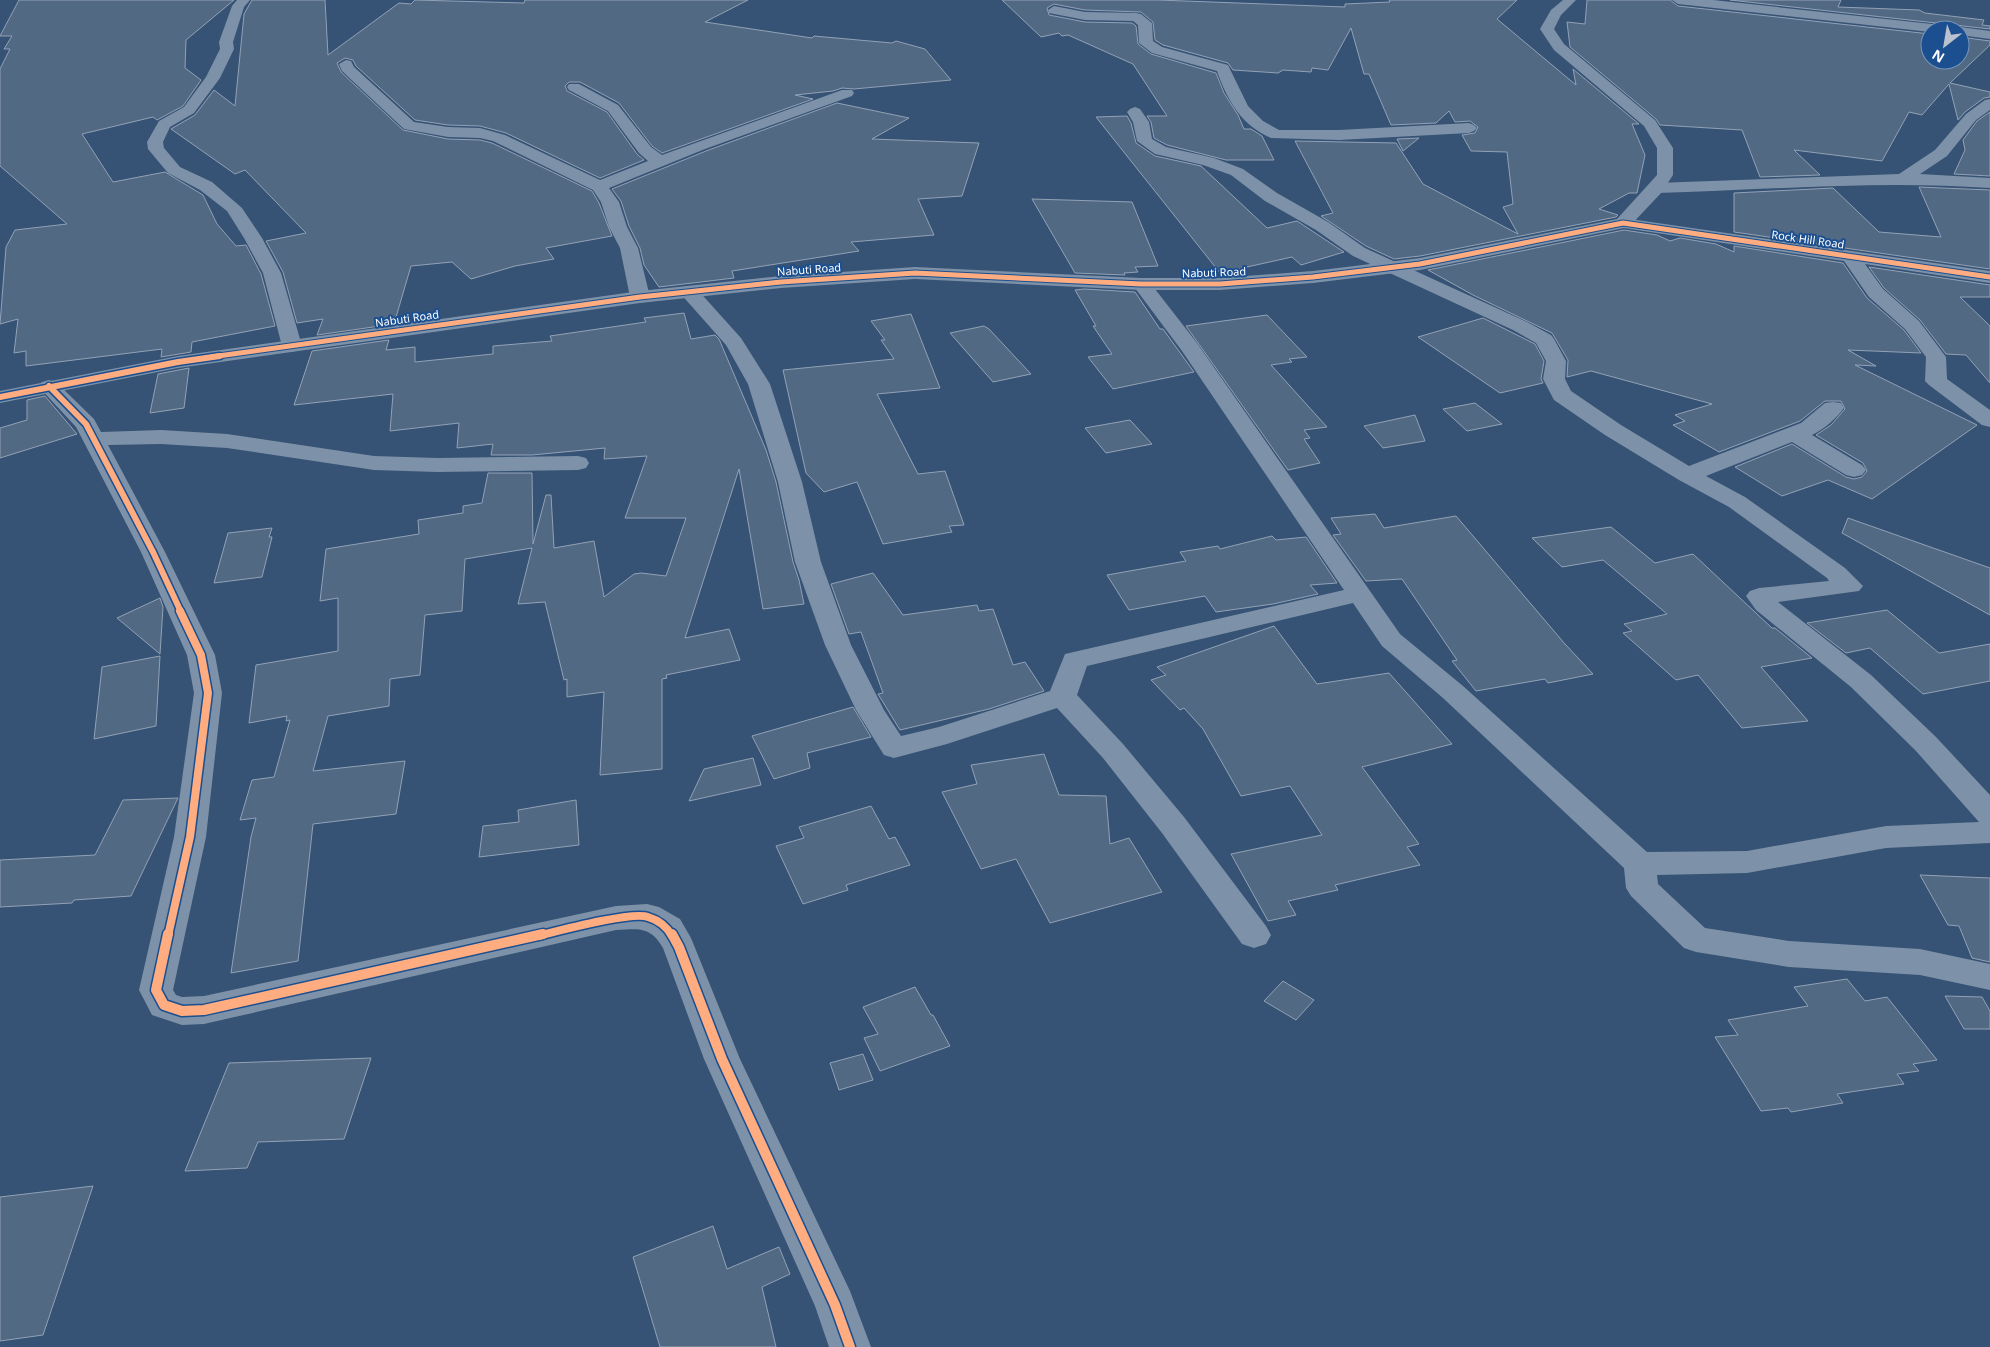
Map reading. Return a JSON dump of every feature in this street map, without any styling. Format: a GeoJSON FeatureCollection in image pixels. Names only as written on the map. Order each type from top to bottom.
{"type":"FeatureCollection","features":[{"type":"Feature","properties":{"kind":"street"},"geometry":{"type":"LineString","coordinates":[[244,0],[238,6],[226,42],[226,49],[213,78],[188,110],[164,124],[155,142],[156,149],[174,170],[206,186],[233,208],[253,238],[272,273],[292,346]]}},
{"type":"Feature","properties":{"kind":"street"},"geometry":{"type":"LineString","coordinates":[[1570,0],[1556,13],[1547,28],[1559,47],[1650,123],[1665,148],[1665,175],[1656,188],[1623,223]]}},
{"type":"Feature","properties":{"kind":"street"},"geometry":{"type":"LineString","coordinates":[[1678,0],[1920,26]]}},
{"type":"Feature","properties":{"kind":"street"},"geometry":{"type":"LineString","coordinates":[[1844,17],[1842,10],[1845,3]]}},
{"type":"Feature","properties":{"kind":"street"},"geometry":{"type":"LineString","coordinates":[[1054,10],[1085,16],[1136,17],[1145,24],[1146,43],[1157,50],[1223,68],[1235,97],[1252,121],[1268,132],[1277,135],[1339,135],[1469,128]]}},
{"type":"Feature","properties":{"kind":"street"},"geometry":{"type":"LineString","coordinates":[[1970,33],[1990,36]]}},
{"type":"Feature","properties":{"kind":"street"},"geometry":{"type":"LineString","coordinates":[[346,64],[347,68],[409,126],[448,132],[480,133],[499,138],[599,186],[610,202],[618,227],[629,248],[640,297]]}},
{"type":"Feature","properties":{"kind":"street"},"geometry":{"type":"LineString","coordinates":[[574,87],[613,108],[646,150],[660,162]]}},
{"type":"Feature","properties":{"kind":"street"},"geometry":{"type":"LineString","coordinates":[[599,186],[847,93]]}},
{"type":"Feature","properties":{"kind":"street"},"geometry":{"type":"LineString","coordinates":[[1904,178],[1940,153],[1971,117],[1990,104]]}},
{"type":"Feature","properties":{"kind":"street"},"geometry":{"type":"LineString","coordinates":[[1135,112],[1141,122],[1145,141],[1161,151],[1208,161],[1237,172],[1271,197],[1322,226],[1359,252],[1520,326],[1544,339],[1556,361],[1554,379],[1562,396],[1687,475],[1737,502],[1836,573],[1850,586],[1759,596],[1765,604],[1861,681],[1926,744],[1990,814]]}},
{"type":"Feature","properties":{"kind":"street"},"geometry":{"type":"LineString","coordinates":[[1656,188],[1728,188],[1904,178],[1990,183]]}},
{"type":"Feature","properties":{"kind":"street","name":"Nabuti Road"},"geometry":{"type":"LineString","coordinates":[[0,397],[48,386],[178,362],[640,297],[781,282],[915,273],[1141,284],[1220,284],[1313,277],[1420,264],[1623,223]]}},
{"type":"Feature","properties":{"kind":"street","name":"Rock Hill Road"},"geometry":{"type":"LineString","coordinates":[[1623,223],[1990,277]]}},
{"type":"Feature","properties":{"kind":"street"},"geometry":{"type":"LineString","coordinates":[[1850,256],[1876,293],[1912,325],[1936,357],[1936,382],[1990,420]]}},
{"type":"Feature","properties":{"kind":"street"},"geometry":{"type":"LineString","coordinates":[[1141,284],[1190,346],[1391,640],[1452,692],[1640,864],[1642,888],[1696,939],[1789,954],[1920,962],[1990,977]]}},
{"type":"Feature","properties":{"kind":"street"},"geometry":{"type":"LineString","coordinates":[[689,292],[734,342],[759,384],[790,482],[808,562],[838,645],[870,710],[894,748],[956,731],[1062,697]]}},
{"type":"Feature","properties":{"kind":"street"},"geometry":{"type":"LineString","coordinates":[[48,386],[86,424],[153,552],[201,655],[208,693],[190,837],[156,990],[164,1005],[182,1011],[204,1010],[232,1002],[616,918],[647,916],[668,928],[679,947],[722,1059],[834,1305],[850,1347]]}},
{"type":"Feature","properties":{"kind":"street"},"geometry":{"type":"LineString","coordinates":[[1687,475],[1809,428],[1834,408]]}},
{"type":"Feature","properties":{"kind":"street"},"geometry":{"type":"LineString","coordinates":[[1793,434],[1854,470]]}},
{"type":"Feature","properties":{"kind":"street"},"geometry":{"type":"LineString","coordinates":[[93,439],[161,437],[227,441],[374,463],[437,465],[578,463]]}},
{"type":"Feature","properties":{"kind":"street"},"geometry":{"type":"LineString","coordinates":[[1062,697],[1075,660],[1161,639],[1274,616],[1359,594]]}},
{"type":"Feature","properties":{"kind":"street"},"geometry":{"type":"LineString","coordinates":[[1062,697],[1113,751],[1137,780],[1173,825],[1254,935]]}},
{"type":"Feature","properties":{"kind":"street"},"geometry":{"type":"LineString","coordinates":[[1640,864],[1747,862],[1886,837],[1990,832]]}},
{"type":"Feature","properties":{"kind":"building"},"geometry":{"type":"Polygon","coordinates":[[[19,0],[234,0],[186,40],[185,68],[201,80],[183,106],[157,120],[153,117],[82,134],[113,182],[165,172],[203,195],[217,224],[236,246],[246,245],[261,274],[275,326],[192,342],[191,352],[161,357],[162,349],[26,366],[26,351],[14,353],[18,319],[0,324],[6,247],[15,230],[67,224],[0,166],[0,69],[10,49],[4,49],[12,36],[0,36],[19,0]]]}},
{"type":"Feature","properties":{"kind":"building"},"geometry":{"type":"Polygon","coordinates":[[[252,0],[325,0],[328,55],[399,3],[411,4],[415,0],[524,3],[525,0],[748,0],[705,22],[812,38],[814,36],[892,43],[896,41],[925,49],[951,80],[854,89],[842,88],[833,91],[795,95],[813,99],[662,153],[652,146],[619,103],[580,82],[569,82],[565,86],[567,91],[607,112],[637,154],[644,160],[600,178],[506,133],[480,126],[448,125],[415,120],[356,66],[353,60],[345,58],[337,63],[341,72],[403,130],[448,139],[480,140],[492,143],[592,191],[599,203],[612,236],[546,248],[554,259],[515,266],[471,279],[452,262],[411,266],[394,324],[317,335],[323,319],[297,323],[283,272],[266,241],[306,233],[245,170],[235,174],[171,129],[195,115],[214,90],[235,106],[244,14],[252,0]]]}},
{"type":"Feature","properties":{"kind":"building"},"geometry":{"type":"Polygon","coordinates":[[[1002,0],[1158,0],[1345,7],[1345,4],[1390,2],[1389,0],[1517,0],[1497,19],[1576,85],[1573,69],[1639,124],[1632,124],[1645,155],[1637,193],[1629,193],[1599,209],[1618,215],[1616,217],[1420,256],[1394,259],[1366,246],[1321,216],[1333,213],[1295,141],[1396,143],[1423,184],[1518,234],[1503,207],[1513,204],[1507,152],[1471,151],[1462,135],[1475,133],[1478,127],[1470,121],[1455,122],[1449,111],[1436,123],[1391,125],[1369,74],[1364,74],[1351,28],[1328,70],[1312,68],[1311,72],[1283,70],[1278,73],[1233,70],[1228,63],[1163,45],[1155,40],[1153,22],[1141,12],[1085,10],[1054,4],[1047,8],[1049,15],[1085,22],[1132,23],[1136,26],[1138,44],[1151,54],[1216,73],[1224,93],[1238,115],[1244,129],[1251,129],[1262,136],[1274,160],[1226,160],[1167,145],[1154,138],[1151,122],[1147,116],[1167,116],[1133,64],[1068,35],[1062,36],[1059,33],[1041,37],[1002,0]]]}},
{"type":"Feature","properties":{"kind":"building"},"geometry":{"type":"Polygon","coordinates":[[[1587,0],[1670,0],[1678,6],[1920,33],[1920,70],[1964,70],[1950,83],[1990,92],[1990,97],[1984,98],[1965,112],[1958,120],[1949,84],[1922,115],[1909,112],[1882,161],[1794,150],[1820,175],[1760,177],[1742,130],[1660,125],[1656,119],[1570,47],[1567,22],[1585,24],[1587,0]]]}},
{"type":"Feature","properties":{"kind":"building"},"geometry":{"type":"Polygon","coordinates":[[[1730,0],[1841,0],[1838,7],[1919,10],[1925,13],[1984,20],[1982,25],[1990,26],[1990,29],[1970,27],[1970,20],[1920,21],[1730,0]]]}},
{"type":"Feature","properties":{"kind":"building"},"geometry":{"type":"Polygon","coordinates":[[[1970,38],[1990,41],[1990,45],[1970,64],[1970,38]]]}},
{"type":"Feature","properties":{"kind":"building"},"geometry":{"type":"Polygon","coordinates":[[[837,103],[909,118],[872,139],[979,143],[962,196],[918,199],[934,235],[851,242],[859,251],[732,271],[734,278],[659,287],[644,265],[640,248],[629,226],[621,201],[612,189],[706,151],[837,103]]]}},
{"type":"Feature","properties":{"kind":"building"},"geometry":{"type":"Polygon","coordinates":[[[1990,112],[1990,176],[1954,174],[1965,150],[1963,140],[1977,121],[1990,112]]]}},
{"type":"Feature","properties":{"kind":"building"},"geometry":{"type":"Polygon","coordinates":[[[1127,116],[1131,123],[1136,143],[1155,156],[1201,166],[1267,228],[1297,221],[1344,252],[1301,265],[1292,257],[1220,273],[1096,117],[1127,116]]]}},
{"type":"Feature","properties":{"kind":"building"},"geometry":{"type":"Polygon","coordinates":[[[1419,138],[1403,151],[1397,139],[1419,138]]]}},
{"type":"Feature","properties":{"kind":"building"},"geometry":{"type":"Polygon","coordinates":[[[1919,187],[1990,190],[1990,269],[1734,232],[1734,193],[1833,188],[1879,232],[1941,237],[1919,187]]]}},
{"type":"Feature","properties":{"kind":"building"},"geometry":{"type":"Polygon","coordinates":[[[1032,199],[1132,202],[1158,266],[1135,267],[1138,272],[1124,273],[1125,275],[1075,273],[1032,199]]]}},
{"type":"Feature","properties":{"kind":"building"},"geometry":{"type":"Polygon","coordinates":[[[1624,230],[1657,235],[1670,241],[1680,238],[1716,244],[1734,252],[1734,246],[1843,263],[1867,298],[1904,330],[1921,353],[1848,350],[1876,366],[1855,365],[1977,425],[1872,499],[1828,480],[1782,496],[1735,467],[1792,444],[1846,477],[1854,479],[1862,477],[1867,471],[1863,463],[1816,435],[1831,425],[1845,409],[1841,401],[1825,401],[1800,421],[1719,452],[1673,425],[1685,421],[1675,415],[1712,404],[1591,371],[1567,377],[1568,360],[1552,333],[1473,295],[1428,270],[1624,230]]]}},
{"type":"Feature","properties":{"kind":"building"},"geometry":{"type":"Polygon","coordinates":[[[1869,267],[1990,285],[1990,297],[1960,297],[1990,326],[1990,383],[1966,355],[1946,354],[1920,320],[1884,288],[1869,267]]]}},
{"type":"Feature","properties":{"kind":"building"},"geometry":{"type":"Polygon","coordinates":[[[1075,290],[1135,292],[1160,329],[1163,329],[1194,372],[1113,389],[1088,357],[1112,354],[1093,326],[1096,326],[1075,290]]]}},
{"type":"Feature","properties":{"kind":"building"},"geometry":{"type":"Polygon","coordinates":[[[684,313],[691,339],[715,335],[719,339],[766,450],[776,482],[804,604],[763,609],[739,469],[685,638],[729,629],[740,660],[666,675],[667,678],[662,679],[662,769],[600,775],[604,692],[567,697],[567,679],[564,680],[545,602],[518,604],[532,548],[465,559],[462,611],[425,615],[420,675],[390,679],[389,706],[328,716],[313,771],[405,761],[396,814],[313,824],[298,961],[231,973],[251,837],[256,818],[240,820],[252,780],[274,777],[290,720],[286,721],[287,716],[249,723],[256,665],[338,651],[338,598],[320,601],[326,549],[419,534],[418,520],[463,513],[463,506],[482,503],[488,473],[532,473],[533,544],[546,495],[551,495],[554,548],[594,541],[604,597],[634,574],[666,576],[686,518],[625,518],[647,456],[604,459],[605,448],[532,455],[491,455],[493,444],[457,448],[459,423],[390,431],[393,394],[294,405],[312,351],[389,340],[386,350],[415,347],[415,362],[493,354],[493,346],[552,341],[550,336],[646,322],[644,318],[684,313]]]}},
{"type":"Feature","properties":{"kind":"building"},"geometry":{"type":"Polygon","coordinates":[[[911,314],[940,388],[877,394],[918,474],[945,471],[964,525],[949,526],[952,532],[883,544],[857,482],[824,492],[806,473],[783,370],[894,359],[881,340],[885,340],[871,321],[911,314]]]}},
{"type":"Feature","properties":{"kind":"building"},"geometry":{"type":"Polygon","coordinates":[[[1267,315],[1307,357],[1289,359],[1292,362],[1271,365],[1327,427],[1304,430],[1310,438],[1304,439],[1320,463],[1288,470],[1186,326],[1267,315]]]}},
{"type":"Feature","properties":{"kind":"building"},"geometry":{"type":"Polygon","coordinates":[[[1483,318],[1535,344],[1544,361],[1541,379],[1543,383],[1500,393],[1418,337],[1483,318]]]}},
{"type":"Feature","properties":{"kind":"building"},"geometry":{"type":"Polygon","coordinates":[[[984,326],[1031,374],[993,382],[950,333],[984,326]]]}},
{"type":"Feature","properties":{"kind":"building"},"geometry":{"type":"Polygon","coordinates":[[[189,368],[184,408],[150,413],[158,374],[189,368]]]}},
{"type":"Feature","properties":{"kind":"building"},"geometry":{"type":"Polygon","coordinates":[[[45,396],[77,434],[0,458],[0,428],[27,420],[27,400],[45,396]]]}},
{"type":"Feature","properties":{"kind":"building"},"geometry":{"type":"Polygon","coordinates":[[[1475,403],[1502,424],[1467,431],[1443,409],[1475,403]]]}},
{"type":"Feature","properties":{"kind":"building"},"geometry":{"type":"Polygon","coordinates":[[[1415,415],[1425,441],[1383,448],[1364,426],[1415,415]]]}},
{"type":"Feature","properties":{"kind":"building"},"geometry":{"type":"Polygon","coordinates":[[[1130,420],[1152,444],[1106,453],[1085,428],[1130,420]]]}},
{"type":"Feature","properties":{"kind":"building"},"geometry":{"type":"Polygon","coordinates":[[[1375,514],[1384,528],[1456,516],[1565,644],[1593,674],[1548,683],[1545,679],[1476,691],[1452,661],[1457,660],[1402,579],[1366,581],[1333,535],[1341,534],[1331,518],[1375,514]]]}},
{"type":"Feature","properties":{"kind":"building"},"geometry":{"type":"Polygon","coordinates":[[[1848,518],[1990,568],[1990,615],[1842,533],[1848,518]]]}},
{"type":"Feature","properties":{"kind":"building"},"geometry":{"type":"Polygon","coordinates":[[[1611,527],[1655,563],[1693,554],[1772,628],[1775,628],[1812,658],[1761,667],[1808,721],[1742,728],[1698,675],[1676,680],[1623,633],[1632,631],[1624,624],[1667,614],[1603,560],[1562,567],[1532,538],[1611,527]]]}},
{"type":"Feature","properties":{"kind":"building"},"geometry":{"type":"Polygon","coordinates":[[[272,528],[269,537],[272,537],[262,577],[214,583],[228,533],[272,528]]]}},
{"type":"Feature","properties":{"kind":"building"},"geometry":{"type":"Polygon","coordinates":[[[1272,536],[1276,540],[1306,537],[1337,583],[1310,585],[1318,594],[1273,604],[1216,612],[1205,596],[1129,610],[1107,575],[1186,561],[1180,552],[1218,546],[1220,549],[1272,536]]]}},
{"type":"Feature","properties":{"kind":"building"},"geometry":{"type":"Polygon","coordinates":[[[873,573],[903,615],[977,605],[979,611],[993,609],[1013,665],[1025,662],[1044,691],[989,709],[900,730],[878,694],[883,693],[861,632],[849,634],[831,584],[873,573]]]}},
{"type":"Feature","properties":{"kind":"building"},"geometry":{"type":"Polygon","coordinates":[[[160,598],[163,607],[160,654],[117,618],[160,598]]]}},
{"type":"Feature","properties":{"kind":"building"},"geometry":{"type":"Polygon","coordinates":[[[1887,610],[1939,653],[1990,644],[1990,681],[1923,694],[1870,648],[1846,653],[1807,623],[1887,610]]]}},
{"type":"Feature","properties":{"kind":"building"},"geometry":{"type":"Polygon","coordinates":[[[1274,626],[1317,684],[1389,673],[1452,744],[1362,767],[1419,844],[1407,847],[1420,865],[1335,885],[1338,890],[1288,901],[1296,915],[1268,921],[1231,854],[1322,835],[1290,786],[1241,796],[1203,729],[1184,708],[1180,710],[1151,680],[1166,675],[1157,667],[1274,626]]]}},
{"type":"Feature","properties":{"kind":"building"},"geometry":{"type":"Polygon","coordinates":[[[160,656],[156,726],[94,739],[102,667],[160,656]]]}},
{"type":"Feature","properties":{"kind":"building"},"geometry":{"type":"Polygon","coordinates":[[[853,707],[871,737],[807,753],[810,768],[774,779],[752,736],[853,707]]]}},
{"type":"Feature","properties":{"kind":"building"},"geometry":{"type":"Polygon","coordinates":[[[1044,754],[1059,795],[1106,796],[1110,844],[1129,838],[1162,892],[1050,923],[1016,859],[981,869],[942,792],[977,784],[971,765],[1044,754]]]}},
{"type":"Feature","properties":{"kind":"building"},"geometry":{"type":"Polygon","coordinates":[[[753,758],[761,785],[689,801],[704,769],[753,758]]]}},
{"type":"Feature","properties":{"kind":"building"},"geometry":{"type":"Polygon","coordinates":[[[178,798],[131,896],[74,900],[72,903],[0,907],[0,860],[95,855],[123,800],[178,798]]]}},
{"type":"Feature","properties":{"kind":"building"},"geometry":{"type":"Polygon","coordinates":[[[576,800],[579,845],[479,857],[483,826],[519,822],[518,810],[576,800]]]}},
{"type":"Feature","properties":{"kind":"building"},"geometry":{"type":"Polygon","coordinates":[[[871,806],[889,839],[895,837],[910,865],[846,885],[848,890],[803,904],[776,846],[804,838],[799,827],[871,806]]]}},
{"type":"Feature","properties":{"kind":"building"},"geometry":{"type":"Polygon","coordinates":[[[1920,875],[1990,878],[1990,962],[1972,958],[1959,926],[1948,925],[1920,875]]]}},
{"type":"Feature","properties":{"kind":"building"},"geometry":{"type":"Polygon","coordinates":[[[1847,979],[1865,1001],[1887,997],[1937,1060],[1913,1064],[1919,1071],[1897,1074],[1904,1084],[1837,1094],[1843,1103],[1791,1112],[1788,1108],[1761,1111],[1715,1037],[1738,1035],[1728,1020],[1808,1006],[1794,987],[1847,979]]]}},
{"type":"Feature","properties":{"kind":"building"},"geometry":{"type":"Polygon","coordinates":[[[1283,981],[1314,1000],[1296,1020],[1264,1001],[1283,981]]]}},
{"type":"Feature","properties":{"kind":"building"},"geometry":{"type":"Polygon","coordinates":[[[915,987],[950,1046],[880,1071],[864,1038],[878,1034],[863,1007],[915,987]]]}},
{"type":"Feature","properties":{"kind":"building"},"geometry":{"type":"Polygon","coordinates":[[[1945,996],[1982,997],[1990,1011],[1990,1029],[1964,1029],[1945,996]]]}},
{"type":"Feature","properties":{"kind":"building"},"geometry":{"type":"Polygon","coordinates":[[[863,1054],[873,1080],[839,1090],[830,1063],[863,1054]]]}},
{"type":"Feature","properties":{"kind":"building"},"geometry":{"type":"Polygon","coordinates":[[[371,1058],[344,1139],[258,1142],[247,1168],[185,1171],[229,1063],[371,1058]]]}},
{"type":"Feature","properties":{"kind":"building"},"geometry":{"type":"Polygon","coordinates":[[[93,1186],[43,1335],[0,1341],[0,1197],[93,1186]]]}},
{"type":"Feature","properties":{"kind":"building"},"geometry":{"type":"Polygon","coordinates":[[[713,1226],[727,1269],[779,1247],[790,1274],[762,1287],[776,1347],[660,1347],[633,1257],[713,1226]]]}},
{"type":"Feature","properties":{"kind":"cycle path"},"geometry":{"type":"LineString","coordinates":[[0,397],[178,362],[640,297],[781,282],[915,273],[1141,284],[1220,284],[1313,277],[1420,264],[1623,223],[1990,277]]}},
{"type":"Feature","properties":{"kind":"cycle path"},"geometry":{"type":"LineString","coordinates":[[49,386],[86,424],[153,552],[201,655],[208,693],[190,837],[156,990],[164,1005],[182,1011],[204,1010],[616,918],[647,916],[668,928],[679,947],[722,1059],[835,1305],[850,1347]]}}]}
